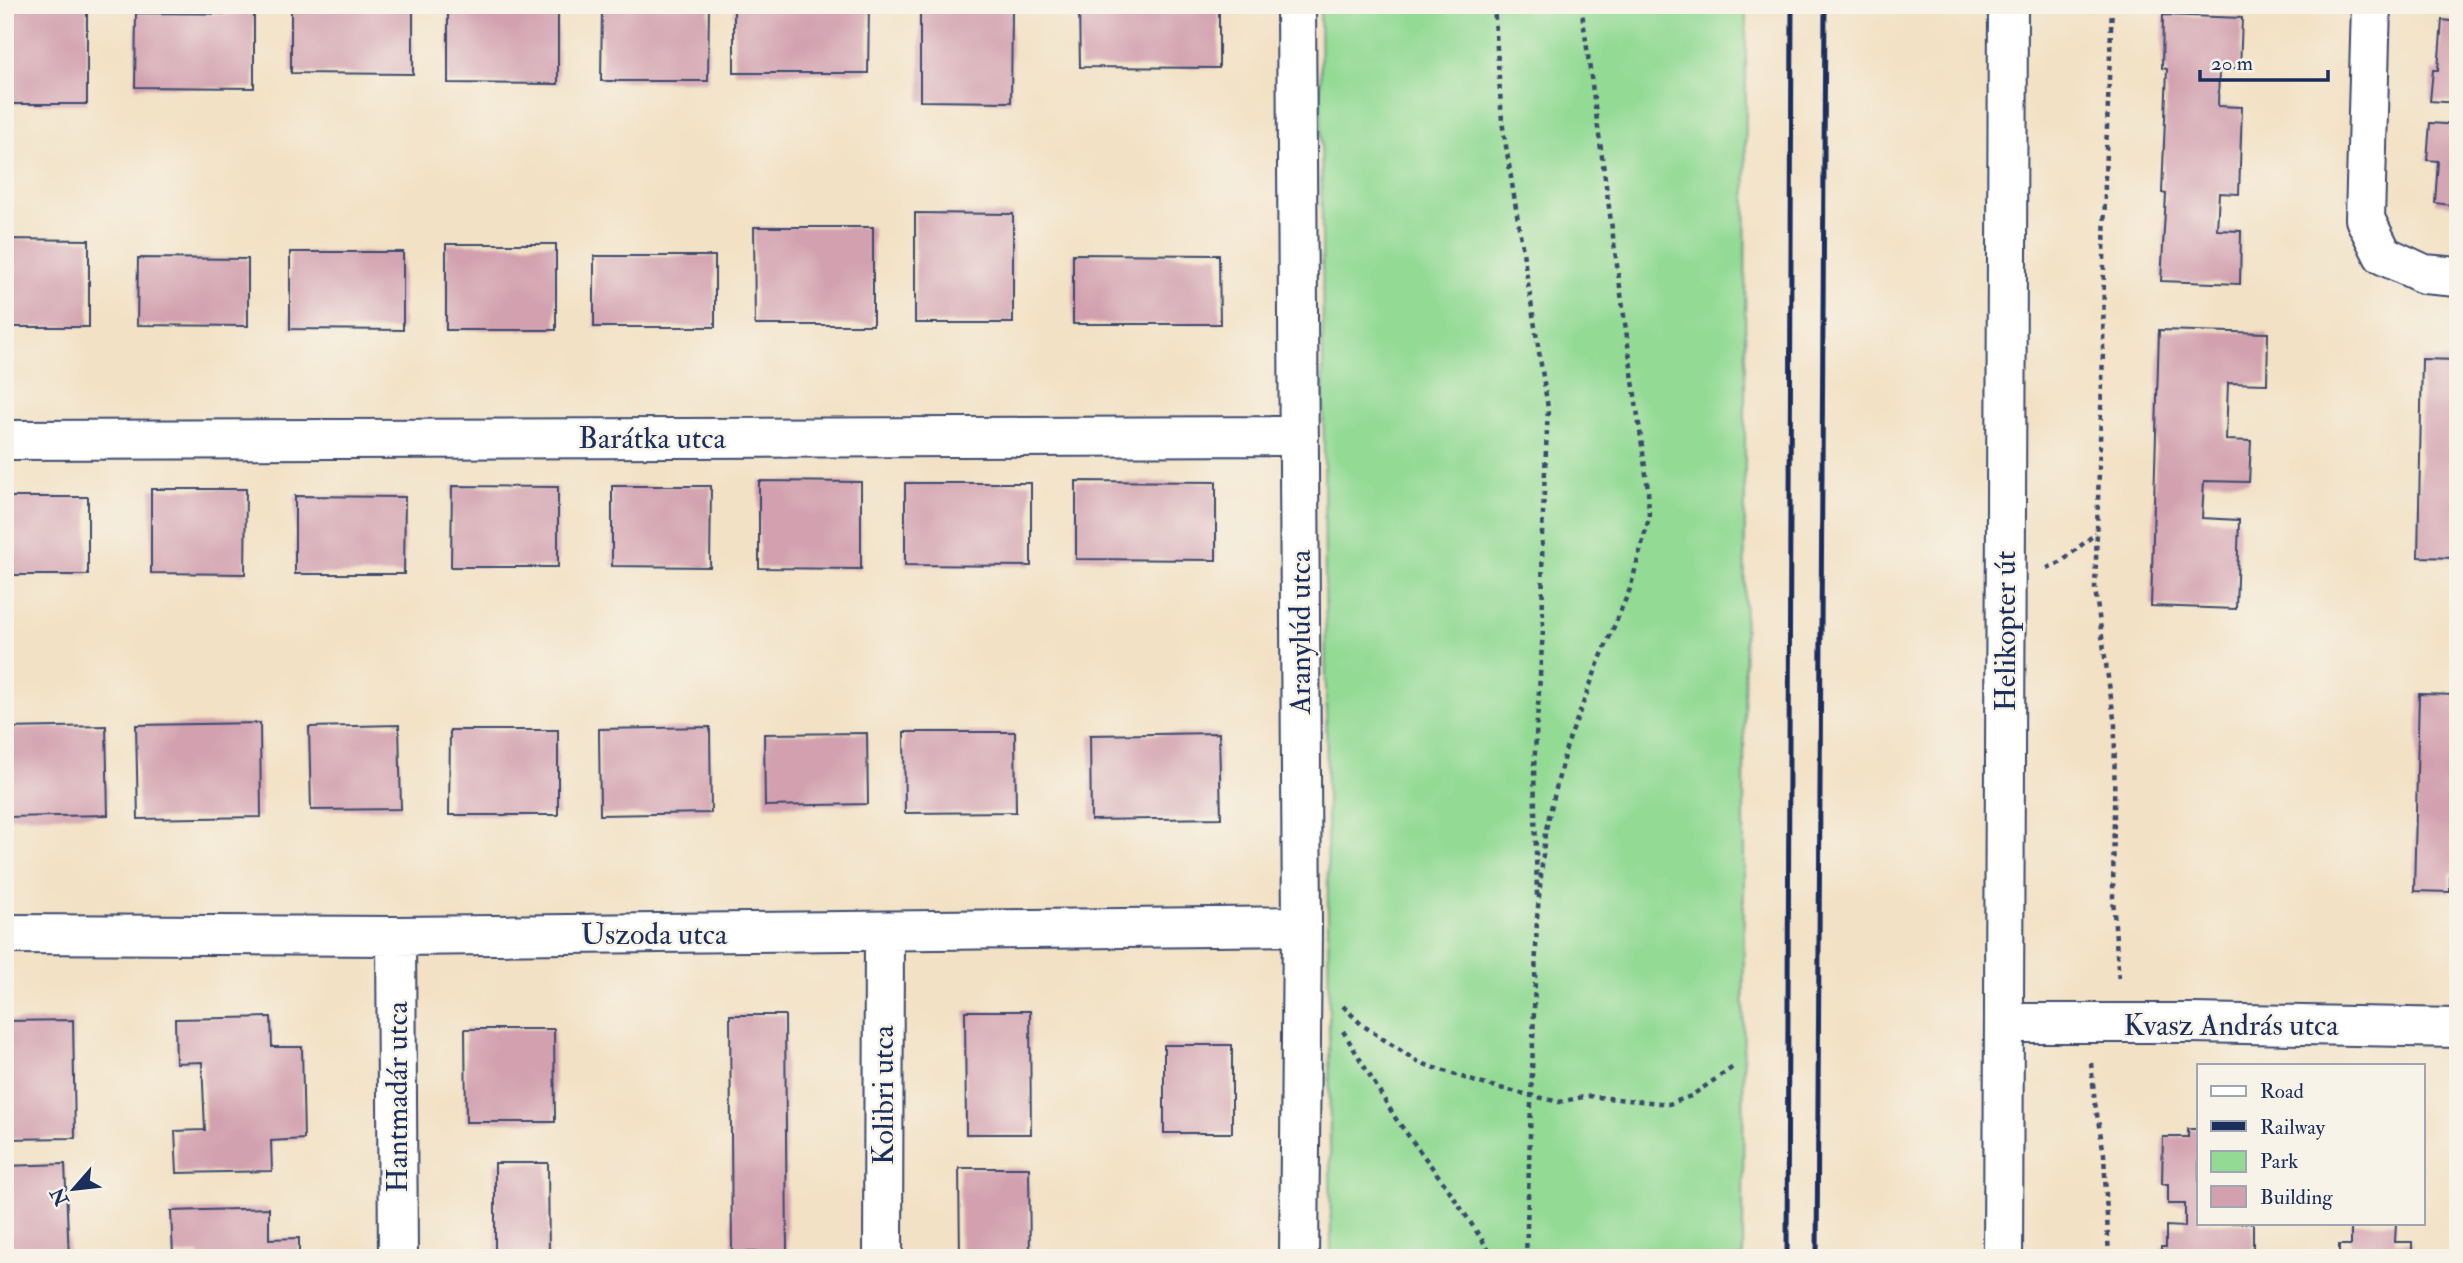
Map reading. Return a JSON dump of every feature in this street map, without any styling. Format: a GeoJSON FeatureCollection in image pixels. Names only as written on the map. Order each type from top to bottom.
{"type":"FeatureCollection","features":[{"type":"Feature","properties":{"kind":"street","name":"Aranylúd utca"},"geometry":{"type":"LineString","coordinates":[[1296,5],[1302,926],[1299,1258]]}},
{"type":"Feature","properties":{"kind":"street","name":"Helikopter út"},"geometry":{"type":"LineString","coordinates":[[2004,1258],[2008,5]]}},
{"type":"Feature","properties":{"kind":"street"},"geometry":{"type":"LineString","coordinates":[[2371,5],[2365,219],[2383,255],[2424,274],[2458,277]]}},
{"type":"Feature","properties":{"kind":"street","name":"Barátka utca"},"geometry":{"type":"LineString","coordinates":[[5,440],[1299,436]]}},
{"type":"Feature","properties":{"kind":"street","name":"Uszoda utca"},"geometry":{"type":"LineString","coordinates":[[5,934],[396,936],[1302,926]]}},
{"type":"Feature","properties":{"kind":"street","name":"Kolibri utca"},"geometry":{"type":"LineString","coordinates":[[883,1258],[884,932]]}},
{"type":"Feature","properties":{"kind":"street","name":"Hantmadár utca"},"geometry":{"type":"LineString","coordinates":[[396,936],[398,1258]]}},
{"type":"Feature","properties":{"kind":"street","name":"Kvasz András utca"},"geometry":{"type":"LineString","coordinates":[[2004,1023],[2458,1028]]}},
{"type":"Feature","properties":{"kind":"path"},"geometry":{"type":"LineString","coordinates":[[1494,5],[1502,121],[1548,408],[1542,534],[1543,630],[1534,767],[1537,918],[1526,1258]]}},
{"type":"Feature","properties":{"kind":"path"},"geometry":{"type":"LineString","coordinates":[[1537,918],[1545,833],[1566,748],[1630,589],[1649,518],[1648,489],[1581,5]]}},
{"type":"Feature","properties":{"kind":"path"},"geometry":{"type":"LineString","coordinates":[[2109,1258],[2104,1154],[2095,1103],[2113,898],[2115,724],[2095,589],[2112,5]]}},
{"type":"Feature","properties":{"kind":"path"},"geometry":{"type":"LineString","coordinates":[[2005,576],[2060,563],[2096,533]]}},
{"type":"Feature","properties":{"kind":"path"},"geometry":{"type":"LineString","coordinates":[[1302,965],[1362,1025],[1418,1062],[1479,1083],[1532,1096],[1559,1102],[1588,1096],[1670,1104],[1691,1096],[1735,1065]]}},
{"type":"Feature","properties":{"kind":"path"},"geometry":{"type":"LineString","coordinates":[[1341,1027],[1396,1119],[1449,1190],[1494,1258]]}},
{"type":"Feature","properties":{"kind":"green space"},"geometry":{"type":"Polygon","coordinates":[[[1320,5],[1746,5],[1743,1258],[1331,1258],[1320,5]]]}},
{"type":"Feature","properties":{"kind":"building"},"geometry":{"type":"Polygon","coordinates":[[[5,5],[87,5],[87,104],[5,104],[5,5]]]}},
{"type":"Feature","properties":{"kind":"building"},"geometry":{"type":"Polygon","coordinates":[[[291,5],[413,5],[413,74],[291,73],[291,5]]]}},
{"type":"Feature","properties":{"kind":"building"},"geometry":{"type":"Polygon","coordinates":[[[734,5],[869,5],[868,73],[734,73],[734,5]]]}},
{"type":"Feature","properties":{"kind":"building"},"geometry":{"type":"Polygon","coordinates":[[[1079,5],[1219,5],[1219,68],[1080,67],[1079,5]]]}},
{"type":"Feature","properties":{"kind":"building"},"geometry":{"type":"Polygon","coordinates":[[[602,6],[709,6],[708,81],[601,81],[602,6]]]}},
{"type":"Feature","properties":{"kind":"building"},"geometry":{"type":"Polygon","coordinates":[[[448,7],[558,7],[558,84],[448,83],[448,7]]]}},
{"type":"Feature","properties":{"kind":"building"},"geometry":{"type":"Polygon","coordinates":[[[920,10],[1012,10],[1011,102],[920,101],[920,10]]]}},
{"type":"Feature","properties":{"kind":"building"},"geometry":{"type":"Polygon","coordinates":[[[136,13],[254,14],[254,88],[135,87],[136,13]]]}},
{"type":"Feature","properties":{"kind":"building"},"geometry":{"type":"Polygon","coordinates":[[[2163,15],[2242,18],[2240,69],[2219,69],[2218,106],[2242,107],[2239,194],[2219,193],[2217,230],[2241,231],[2240,284],[2161,281],[2166,194],[2162,193],[2167,69],[2162,68],[2163,15]]]}},
{"type":"Feature","properties":{"kind":"building"},"geometry":{"type":"Polygon","coordinates":[[[2442,20],[2458,22],[2458,103],[2430,101],[2433,70],[2438,70],[2442,20]]]}},
{"type":"Feature","properties":{"kind":"building"},"geometry":{"type":"Polygon","coordinates":[[[2430,123],[2458,125],[2458,206],[2435,203],[2438,161],[2427,160],[2430,123]]]}},
{"type":"Feature","properties":{"kind":"building"},"geometry":{"type":"Polygon","coordinates":[[[915,213],[1013,214],[1013,323],[915,323],[915,213]]]}},
{"type":"Feature","properties":{"kind":"building"},"geometry":{"type":"Polygon","coordinates":[[[754,227],[873,227],[873,325],[755,325],[754,227]]]}},
{"type":"Feature","properties":{"kind":"building"},"geometry":{"type":"Polygon","coordinates":[[[5,239],[89,240],[89,327],[5,327],[5,239]]]}},
{"type":"Feature","properties":{"kind":"building"},"geometry":{"type":"Polygon","coordinates":[[[446,244],[556,244],[556,330],[446,330],[446,244]]]}},
{"type":"Feature","properties":{"kind":"building"},"geometry":{"type":"Polygon","coordinates":[[[290,252],[403,252],[403,330],[290,329],[290,252]]]}},
{"type":"Feature","properties":{"kind":"building"},"geometry":{"type":"Polygon","coordinates":[[[1073,254],[1219,255],[1220,324],[1073,324],[1073,254]]]}},
{"type":"Feature","properties":{"kind":"building"},"geometry":{"type":"Polygon","coordinates":[[[594,256],[715,256],[715,327],[594,327],[594,256]]]}},
{"type":"Feature","properties":{"kind":"building"},"geometry":{"type":"Polygon","coordinates":[[[138,258],[248,259],[248,326],[137,325],[138,258]]]}},
{"type":"Feature","properties":{"kind":"building"},"geometry":{"type":"Polygon","coordinates":[[[2159,330],[2268,333],[2267,384],[2228,383],[2226,440],[2251,441],[2249,482],[2204,481],[2202,518],[2239,520],[2236,609],[2151,606],[2159,330]]]}},
{"type":"Feature","properties":{"kind":"building"},"geometry":{"type":"Polygon","coordinates":[[[2422,359],[2457,360],[2458,558],[2418,557],[2422,359]]]}},
{"type":"Feature","properties":{"kind":"building"},"geometry":{"type":"Polygon","coordinates":[[[759,481],[861,482],[861,569],[759,568],[759,481]]]}},
{"type":"Feature","properties":{"kind":"building"},"geometry":{"type":"Polygon","coordinates":[[[1076,481],[1216,482],[1216,560],[1076,559],[1076,481]]]}},
{"type":"Feature","properties":{"kind":"building"},"geometry":{"type":"Polygon","coordinates":[[[905,483],[1031,483],[1031,566],[905,565],[905,483]]]}},
{"type":"Feature","properties":{"kind":"building"},"geometry":{"type":"Polygon","coordinates":[[[452,486],[558,487],[558,567],[451,567],[452,486]]]}},
{"type":"Feature","properties":{"kind":"building"},"geometry":{"type":"Polygon","coordinates":[[[612,486],[711,486],[710,567],[612,566],[612,486]]]}},
{"type":"Feature","properties":{"kind":"building"},"geometry":{"type":"Polygon","coordinates":[[[151,489],[246,489],[245,574],[151,573],[151,489]]]}},
{"type":"Feature","properties":{"kind":"building"},"geometry":{"type":"Polygon","coordinates":[[[295,496],[405,497],[404,574],[295,574],[295,496]]]}},
{"type":"Feature","properties":{"kind":"building"},"geometry":{"type":"Polygon","coordinates":[[[5,497],[88,497],[88,575],[5,575],[5,497]]]}},
{"type":"Feature","properties":{"kind":"building"},"geometry":{"type":"Polygon","coordinates":[[[2419,694],[2458,695],[2458,873],[2450,873],[2450,892],[2414,891],[2419,694]]]}},
{"type":"Feature","properties":{"kind":"building"},"geometry":{"type":"Polygon","coordinates":[[[260,723],[261,817],[138,819],[136,725],[260,723]]]}},
{"type":"Feature","properties":{"kind":"building"},"geometry":{"type":"Polygon","coordinates":[[[399,725],[401,809],[311,810],[309,727],[399,725]]]}},
{"type":"Feature","properties":{"kind":"building"},"geometry":{"type":"Polygon","coordinates":[[[106,726],[108,815],[5,817],[5,728],[106,726]]]}},
{"type":"Feature","properties":{"kind":"building"},"geometry":{"type":"Polygon","coordinates":[[[710,727],[711,813],[600,815],[599,729],[710,727]]]}},
{"type":"Feature","properties":{"kind":"building"},"geometry":{"type":"Polygon","coordinates":[[[450,730],[558,730],[558,815],[449,815],[450,730]]]}},
{"type":"Feature","properties":{"kind":"building"},"geometry":{"type":"Polygon","coordinates":[[[904,732],[1015,732],[1016,812],[905,813],[904,732]]]}},
{"type":"Feature","properties":{"kind":"building"},"geometry":{"type":"Polygon","coordinates":[[[867,733],[868,804],[765,806],[764,734],[867,733]]]}},
{"type":"Feature","properties":{"kind":"building"},"geometry":{"type":"Polygon","coordinates":[[[1219,733],[1221,818],[1091,820],[1090,735],[1219,733]]]}},
{"type":"Feature","properties":{"kind":"building"},"geometry":{"type":"Polygon","coordinates":[[[965,1011],[1030,1011],[1031,1134],[966,1134],[965,1011]]]}},
{"type":"Feature","properties":{"kind":"building"},"geometry":{"type":"Polygon","coordinates":[[[730,1015],[785,1015],[787,1252],[732,1252],[730,1015]]]}},
{"type":"Feature","properties":{"kind":"building"},"geometry":{"type":"Polygon","coordinates":[[[271,1017],[272,1047],[302,1047],[304,1139],[271,1141],[272,1171],[177,1173],[175,1131],[205,1130],[202,1062],[176,1063],[175,1019],[271,1017]]]}},
{"type":"Feature","properties":{"kind":"building"},"geometry":{"type":"Polygon","coordinates":[[[73,1020],[75,1138],[5,1139],[5,1021],[73,1020]]]}},
{"type":"Feature","properties":{"kind":"building"},"geometry":{"type":"Polygon","coordinates":[[[465,1029],[554,1029],[555,1122],[466,1122],[465,1029]]]}},
{"type":"Feature","properties":{"kind":"building"},"geometry":{"type":"Polygon","coordinates":[[[1164,1045],[1232,1045],[1232,1133],[1164,1133],[1164,1045]]]}},
{"type":"Feature","properties":{"kind":"building"},"geometry":{"type":"Polygon","coordinates":[[[2188,1129],[2197,1129],[2197,1224],[2253,1224],[2253,1258],[2161,1258],[2161,1247],[2166,1247],[2166,1226],[2185,1227],[2185,1204],[2168,1204],[2168,1184],[2162,1184],[2163,1137],[2188,1137],[2188,1129]]]}},
{"type":"Feature","properties":{"kind":"building"},"geometry":{"type":"Polygon","coordinates":[[[495,1163],[548,1163],[549,1258],[495,1258],[495,1163]]]}},
{"type":"Feature","properties":{"kind":"building"},"geometry":{"type":"Polygon","coordinates":[[[65,1164],[69,1258],[5,1258],[5,1166],[65,1164]]]}},
{"type":"Feature","properties":{"kind":"building"},"geometry":{"type":"Polygon","coordinates":[[[959,1168],[1029,1168],[1030,1258],[960,1258],[959,1168]]]}},
{"type":"Feature","properties":{"kind":"building"},"geometry":{"type":"Polygon","coordinates":[[[269,1208],[269,1239],[299,1238],[299,1258],[199,1258],[199,1254],[173,1255],[171,1211],[269,1208]]]}},
{"type":"Feature","properties":{"kind":"building"},"geometry":{"type":"Polygon","coordinates":[[[2351,1224],[2396,1224],[2395,1242],[2412,1242],[2412,1258],[2339,1258],[2339,1245],[2351,1245],[2351,1224]]]}},
{"type":"Feature","properties":{"kind":"railway"},"geometry":{"type":"LineString","coordinates":[[1787,1258],[1792,5]]}},
{"type":"Feature","properties":{"kind":"railway"},"geometry":{"type":"LineString","coordinates":[[1817,1258],[1825,5]]}}]}
